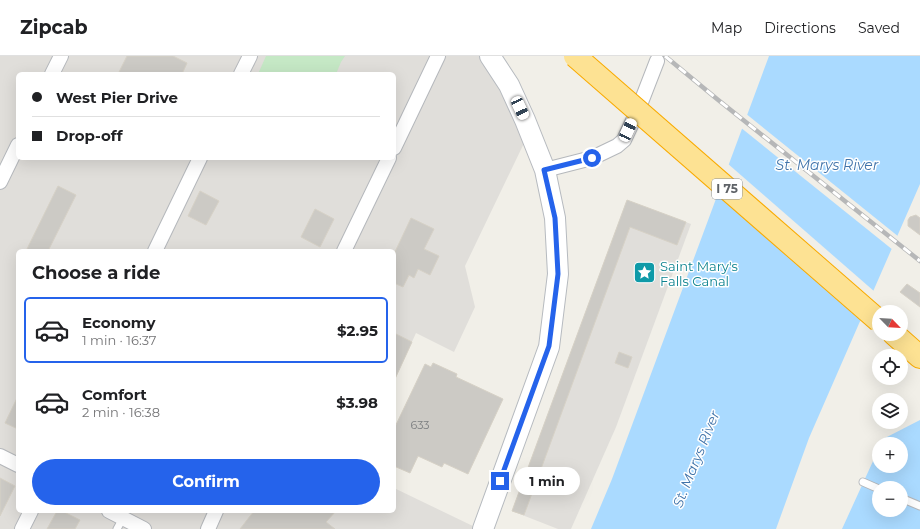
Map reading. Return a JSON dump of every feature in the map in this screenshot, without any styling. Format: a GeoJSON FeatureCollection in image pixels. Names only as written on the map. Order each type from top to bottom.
{"type":"FeatureCollection","features":[{"type":"Feature","properties":{"kind":"highway","name":"I 75"},"geometry":{"type":"LineString","coordinates":[[576,56],[872,315]]}},
{"type":"Feature","properties":{"kind":"highway"},"geometry":{"type":"LineString","coordinates":[[902,341],[920,357]]}},
{"type":"Feature","properties":{"kind":"street"},"geometry":{"type":"LineString","coordinates":[[53,72],[61,56]]}},
{"type":"Feature","properties":{"kind":"street"},"geometry":{"type":"LineString","coordinates":[[242,72],[250,56]]}},
{"type":"Feature","properties":{"kind":"street"},"geometry":{"type":"LineString","coordinates":[[396,144],[438,56]]}},
{"type":"Feature","properties":{"kind":"street"},"geometry":{"type":"LineString","coordinates":[[483,529],[549,346],[558,274],[555,218],[544,170],[525,120],[509,85],[490,56]]}},
{"type":"Feature","properties":{"kind":"street"},"geometry":{"type":"LineString","coordinates":[[544,170],[592,158],[617,146],[624,140],[638,110],[657,60]]}},
{"type":"Feature","properties":{"kind":"street"},"geometry":{"type":"LineString","coordinates":[[0,182],[16,149]]}},
{"type":"Feature","properties":{"kind":"street"},"geometry":{"type":"LineString","coordinates":[[157,249],[199,160]]}},
{"type":"Feature","properties":{"kind":"street"},"geometry":{"type":"LineString","coordinates":[[345,249],[388,160]]}},
{"type":"Feature","properties":{"kind":"street"},"geometry":{"type":"LineString","coordinates":[[0,456],[16,464]]}},
{"type":"Feature","properties":{"kind":"street"},"geometry":{"type":"LineString","coordinates":[[22,529],[30,513]]}},
{"type":"Feature","properties":{"kind":"street"},"geometry":{"type":"LineString","coordinates":[[111,513],[120,524],[144,529]]}},
{"type":"Feature","properties":{"kind":"street"},"geometry":{"type":"LineString","coordinates":[[208,529],[215,513]]}},
{"type":"Feature","properties":{"kind":"lane"},"geometry":{"type":"LineString","coordinates":[[863,482],[872,486]]}},
{"type":"Feature","properties":{"kind":"lane"},"geometry":{"type":"LineString","coordinates":[[908,501],[920,506]]}},
{"type":"Feature","properties":{"kind":"shaded area"},"geometry":{"type":"Polygon","coordinates":[[[0,56],[479,56],[508,100],[526,139],[465,266],[475,307],[454,352],[416,333],[396,377],[396,249],[16,249],[16,513],[396,513],[396,489],[477,529],[0,529],[0,56]]]}},
{"type":"Feature","properties":{"kind":"shaded area"},"geometry":{"type":"Polygon","coordinates":[[[627,200],[691,224],[616,427],[571,529],[558,529],[512,511],[627,200]]]}},
{"type":"Feature","properties":{"kind":"green space"},"geometry":{"type":"Polygon","coordinates":[[[266,56],[345,56],[337,72],[259,72],[266,56]]]}},
{"type":"Feature","properties":{"kind":"water","name":"St. Marys River"},"geometry":{"type":"Polygon","coordinates":[[[769,56],[920,56],[920,184],[809,438],[776,529],[591,529],[612,479],[769,56]]]}},
{"type":"Feature","properties":{"kind":"water"},"geometry":{"type":"Polygon","coordinates":[[[920,420],[920,529],[842,529],[872,463],[872,473],[908,473],[908,437],[887,437],[902,429],[908,429],[908,426],[920,420]]]}},
{"type":"Feature","properties":{"kind":"pier"},"geometry":{"type":"Polygon","coordinates":[[[745,113],[899,237],[893,250],[740,127],[745,113]]]}},
{"type":"Feature","properties":{"kind":"pier"},"geometry":{"type":"Polygon","coordinates":[[[727,163],[875,292],[865,316],[717,189],[727,163]]]}},
{"type":"Feature","properties":{"kind":"building"},"geometry":{"type":"Polygon","coordinates":[[[127,56],[173,56],[187,63],[183,72],[119,72],[127,56]]]}},
{"type":"Feature","properties":{"kind":"building"},"geometry":{"type":"Polygon","coordinates":[[[58,186],[76,195],[49,249],[27,249],[58,186]]]}},
{"type":"Feature","properties":{"kind":"building"},"geometry":{"type":"Polygon","coordinates":[[[200,191],[219,201],[206,225],[188,216],[200,191]]]}},
{"type":"Feature","properties":{"kind":"building"},"geometry":{"type":"Polygon","coordinates":[[[627,200],[686,222],[677,245],[630,227],[524,515],[512,511],[627,200]]]}},
{"type":"Feature","properties":{"kind":"building"},"geometry":{"type":"Polygon","coordinates":[[[315,209],[334,219],[320,247],[301,237],[315,209]]]}},
{"type":"Feature","properties":{"kind":"building"},"geometry":{"type":"Polygon","coordinates":[[[916,215],[920,218],[920,235],[908,226],[908,220],[910,217],[916,215]]]}},
{"type":"Feature","properties":{"kind":"building"},"geometry":{"type":"Polygon","coordinates":[[[411,218],[434,229],[424,249],[439,256],[430,275],[418,269],[414,278],[409,275],[403,287],[396,284],[396,250],[411,218]]]}},
{"type":"Feature","properties":{"kind":"building"},"geometry":{"type":"Polygon","coordinates":[[[907,284],[920,293],[920,307],[900,292],[907,284]]]}},
{"type":"Feature","properties":{"kind":"building"},"geometry":{"type":"Polygon","coordinates":[[[396,334],[412,342],[396,377],[396,334]]]}},
{"type":"Feature","properties":{"kind":"building"},"geometry":{"type":"Polygon","coordinates":[[[619,352],[632,357],[628,368],[615,363],[619,352]]]}},
{"type":"Feature","properties":{"kind":"building"},"geometry":{"type":"Polygon","coordinates":[[[433,363],[457,374],[456,377],[503,399],[468,474],[444,463],[442,467],[418,456],[410,473],[396,467],[396,425],[425,364],[431,367],[433,363]]]}},
{"type":"Feature","properties":{"kind":"building"},"geometry":{"type":"Polygon","coordinates":[[[16,400],[16,428],[5,423],[16,400]]]}},
{"type":"Feature","properties":{"kind":"building"},"geometry":{"type":"Polygon","coordinates":[[[0,478],[15,486],[0,516],[0,478]]]}},
{"type":"Feature","properties":{"kind":"building"},"geometry":{"type":"Polygon","coordinates":[[[56,513],[66,513],[80,520],[75,529],[47,529],[56,513]]]}},
{"type":"Feature","properties":{"kind":"building"},"geometry":{"type":"Polygon","coordinates":[[[252,513],[334,513],[326,522],[335,529],[240,529],[252,513]]]}},
{"type":"Feature","properties":{"kind":"railway"},"geometry":{"type":"LineString","coordinates":[[665,56],[920,261]]}},
{"type":"Feature","properties":{"kind":"place","name":"Saint Mary's Falls Canal"},"geometry":{"type":"Point","coordinates":[644,273]}},
{"type":"Feature","properties":{"kind":"route"},"geometry":{"type":"LineString","coordinates":[[500,481],[549,346],[558,274],[555,218],[544,170],[592,158]]}}]}
